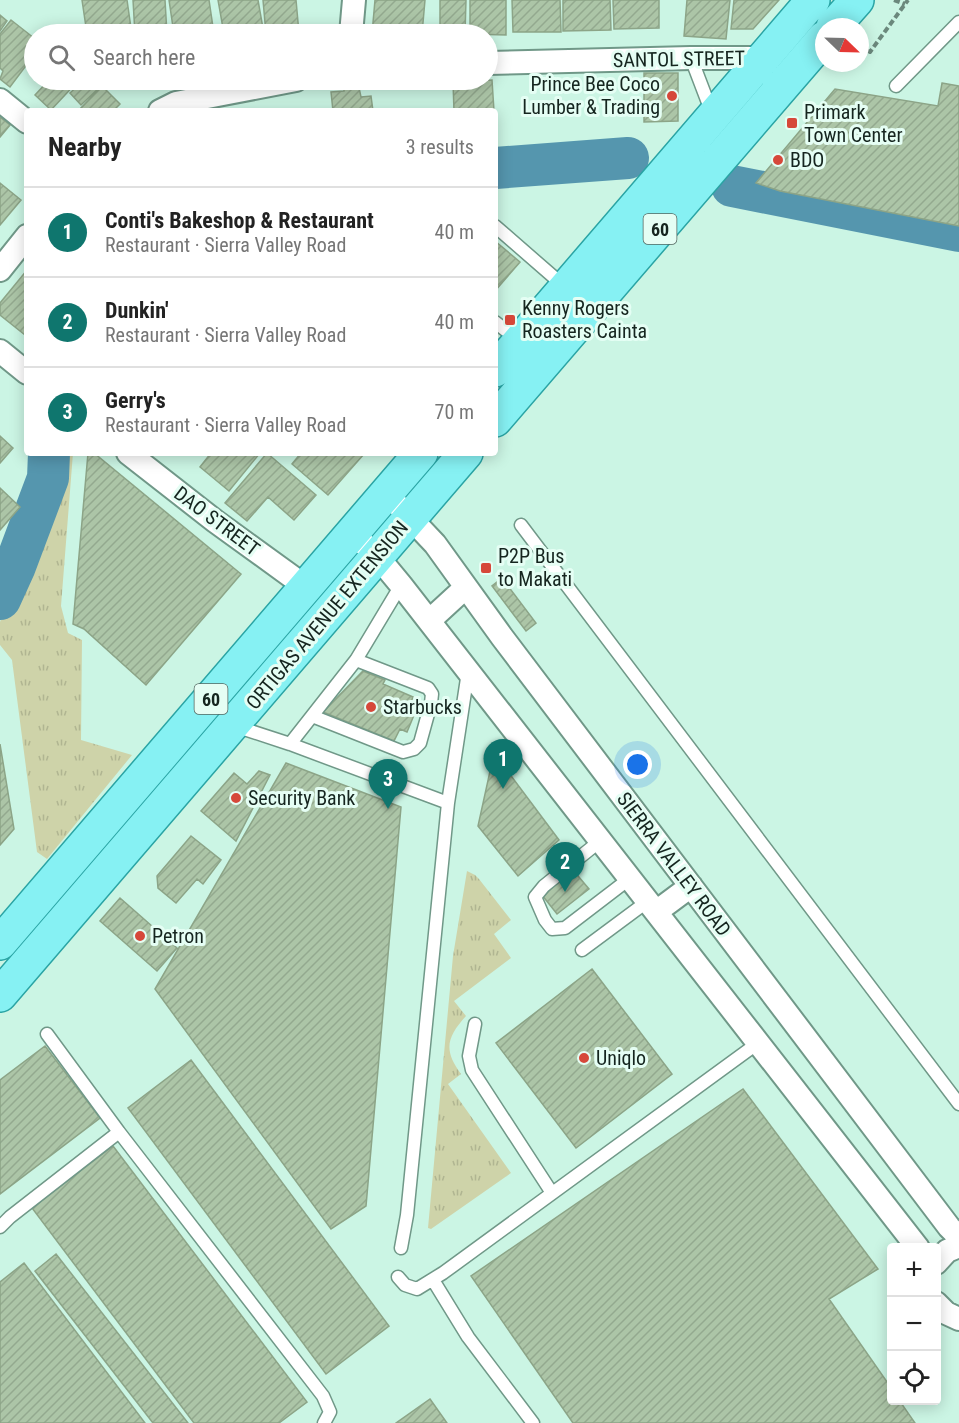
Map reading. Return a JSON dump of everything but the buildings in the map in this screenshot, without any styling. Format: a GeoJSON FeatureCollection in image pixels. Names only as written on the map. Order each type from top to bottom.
{"type":"FeatureCollection","features":[{"type":"Feature","properties":{"kind":"main road","name":"60"},"geometry":{"type":"LineString","coordinates":[[498,360],[507,332],[565,287],[813,0]]}},
{"type":"Feature","properties":{"kind":"main road"},"geometry":{"type":"LineString","coordinates":[[841,18],[857,0]]}},
{"type":"Feature","properties":{"kind":"main road","name":"60"},"geometry":{"type":"LineString","coordinates":[[498,417],[815,48]]}},
{"type":"Feature","properties":{"kind":"main road","name":"ORTIGAS AVENUE EXTENSION"},"geometry":{"type":"LineString","coordinates":[[0,943],[418,456]]}},
{"type":"Feature","properties":{"kind":"main road","name":"ORTIGAS AVENUE EXTENSION"},"geometry":{"type":"LineString","coordinates":[[0,995],[463,456]]}},
{"type":"Feature","properties":{"kind":"street"},"geometry":{"type":"LineString","coordinates":[[352,24],[354,0]]}},
{"type":"Feature","properties":{"kind":"street","name":"SANTOL STREET"},"geometry":{"type":"LineString","coordinates":[[498,63],[762,58]]}},
{"type":"Feature","properties":{"kind":"street"},"geometry":{"type":"LineString","coordinates":[[166,108],[176,103],[244,90]]}},
{"type":"Feature","properties":{"kind":"street"},"geometry":{"type":"LineString","coordinates":[[0,100],[24,120]]}},
{"type":"Feature","properties":{"kind":"street"},"geometry":{"type":"LineString","coordinates":[[0,270],[24,240]]}},
{"type":"Feature","properties":{"kind":"street"},"geometry":{"type":"LineString","coordinates":[[0,351],[24,371]]}},
{"type":"Feature","properties":{"kind":"street","name":"DAO STREET"},"geometry":{"type":"LineString","coordinates":[[132,456],[215,521],[306,587]]}},
{"type":"Feature","properties":{"kind":"street","name":"SIERRA VALLEY ROAD"},"geometry":{"type":"LineString","coordinates":[[387,493],[435,544],[691,886],[949,1227],[959,1237]]}},
{"type":"Feature","properties":{"kind":"street"},"geometry":{"type":"LineString","coordinates":[[352,533],[377,556],[401,585],[914,1243]]}},
{"type":"Feature","properties":{"kind":"street"},"geometry":{"type":"LineString","coordinates":[[429,621],[466,587]]}},
{"type":"Feature","properties":{"kind":"street"},"geometry":{"type":"LineString","coordinates":[[652,907],[691,886]]}},
{"type":"Feature","properties":{"kind":"street"},"geometry":{"type":"LineString","coordinates":[[941,1258],[947,1251],[959,1246]]}},
{"type":"Feature","properties":{"kind":"street"},"geometry":{"type":"LineString","coordinates":[[947,1311],[959,1335]]}},
{"type":"Feature","properties":{"kind":"lane"},"geometry":{"type":"LineString","coordinates":[[896,86],[959,22]]}},
{"type":"Feature","properties":{"kind":"lane"},"geometry":{"type":"LineString","coordinates":[[691,58],[712,115]]}},
{"type":"Feature","properties":{"kind":"lane"},"geometry":{"type":"LineString","coordinates":[[498,229],[565,287]]}},
{"type":"Feature","properties":{"kind":"lane"},"geometry":{"type":"LineString","coordinates":[[521,525],[959,1104]]}},
{"type":"Feature","properties":{"kind":"lane"},"geometry":{"type":"LineString","coordinates":[[290,744],[356,660],[401,585]]}},
{"type":"Feature","properties":{"kind":"lane"},"geometry":{"type":"LineString","coordinates":[[312,716],[403,752],[414,750],[420,743],[431,703],[432,694],[428,688],[356,660]]}},
{"type":"Feature","properties":{"kind":"lane"},"geometry":{"type":"LineString","coordinates":[[401,1248],[407,1215],[448,803],[468,672]]}},
{"type":"Feature","properties":{"kind":"lane"},"geometry":{"type":"LineString","coordinates":[[233,726],[290,744],[448,803]]}},
{"type":"Feature","properties":{"kind":"lane"},"geometry":{"type":"LineString","coordinates":[[600,841],[544,886],[536,897],[545,920],[552,929],[565,928],[630,879]]}},
{"type":"Feature","properties":{"kind":"lane"},"geometry":{"type":"LineString","coordinates":[[582,950],[652,907]]}},
{"type":"Feature","properties":{"kind":"lane"},"geometry":{"type":"LineString","coordinates":[[475,1024],[470,1056],[472,1070],[552,1192]]}},
{"type":"Feature","properties":{"kind":"lane"},"geometry":{"type":"LineString","coordinates":[[47,1034],[119,1132],[323,1396],[330,1412],[324,1423]]}},
{"type":"Feature","properties":{"kind":"lane"},"geometry":{"type":"LineString","coordinates":[[398,1277],[405,1285],[417,1289],[433,1280],[758,1043]]}},
{"type":"Feature","properties":{"kind":"lane"},"geometry":{"type":"LineString","coordinates":[[0,1227],[119,1132]]}},
{"type":"Feature","properties":{"kind":"lane"},"geometry":{"type":"LineString","coordinates":[[433,1280],[468,1337],[533,1423]]}},
{"type":"Feature","properties":{"kind":"path"},"geometry":{"type":"LineString","coordinates":[[869,51],[906,2],[894,0]]}},
{"type":"Feature","properties":{"kind":"green space"},"geometry":{"type":"Polygon","coordinates":[[[54,456],[73,456],[61,606],[68,633],[82,640],[81,740],[132,755],[47,859],[37,852],[12,660],[0,645],[0,622],[52,482],[54,456]]]}},
{"type":"Feature","properties":{"kind":"green space"},"geometry":{"type":"Polygon","coordinates":[[[467,871],[479,879],[511,920],[494,934],[511,958],[454,1001],[466,1016],[451,1037],[450,1044],[452,1058],[461,1074],[448,1084],[511,1173],[431,1229],[428,1228],[453,956],[467,871]]]}},
{"type":"Feature","properties":{"kind":"waterway"},"geometry":{"type":"LineString","coordinates":[[498,168],[628,158]]}},
{"type":"Feature","properties":{"kind":"waterway"},"geometry":{"type":"LineString","coordinates":[[732,186],[959,231]]}},
{"type":"Feature","properties":{"kind":"waterway"},"geometry":{"type":"LineString","coordinates":[[0,599],[48,478],[49,456]]}},
{"type":"Feature","properties":{"kind":"place","name":"Prince Bee Coco Lumber & Trading"},"geometry":{"type":"Point","coordinates":[672,96]}},
{"type":"Feature","properties":{"kind":"place","name":"Primark Town Center"},"geometry":{"type":"Point","coordinates":[792,123]}},
{"type":"Feature","properties":{"kind":"place","name":"BDO"},"geometry":{"type":"Point","coordinates":[778,160]}},
{"type":"Feature","properties":{"kind":"place","name":"Kenny Rogers Roasters Cainta"},"geometry":{"type":"Point","coordinates":[510,320]}},
{"type":"Feature","properties":{"kind":"place","name":"P2P Bus to Makati"},"geometry":{"type":"Point","coordinates":[486,568]}},
{"type":"Feature","properties":{"kind":"place","name":"Starbucks"},"geometry":{"type":"Point","coordinates":[371,707]}},
{"type":"Feature","properties":{"kind":"place","name":"Conti's Bakeshop & Restaurant"},"geometry":{"type":"Point","coordinates":[503,789]}},
{"type":"Feature","properties":{"kind":"place","name":"Security Bank"},"geometry":{"type":"Point","coordinates":[236,798]}},
{"type":"Feature","properties":{"kind":"place","name":"Gerry's"},"geometry":{"type":"Point","coordinates":[388,809]}},
{"type":"Feature","properties":{"kind":"place","name":"Dunkin'"},"geometry":{"type":"Point","coordinates":[565,892]}},
{"type":"Feature","properties":{"kind":"place","name":"Petron"},"geometry":{"type":"Point","coordinates":[140,936]}},
{"type":"Feature","properties":{"kind":"place","name":"Uniqlo"},"geometry":{"type":"Point","coordinates":[584,1058]}}]}
